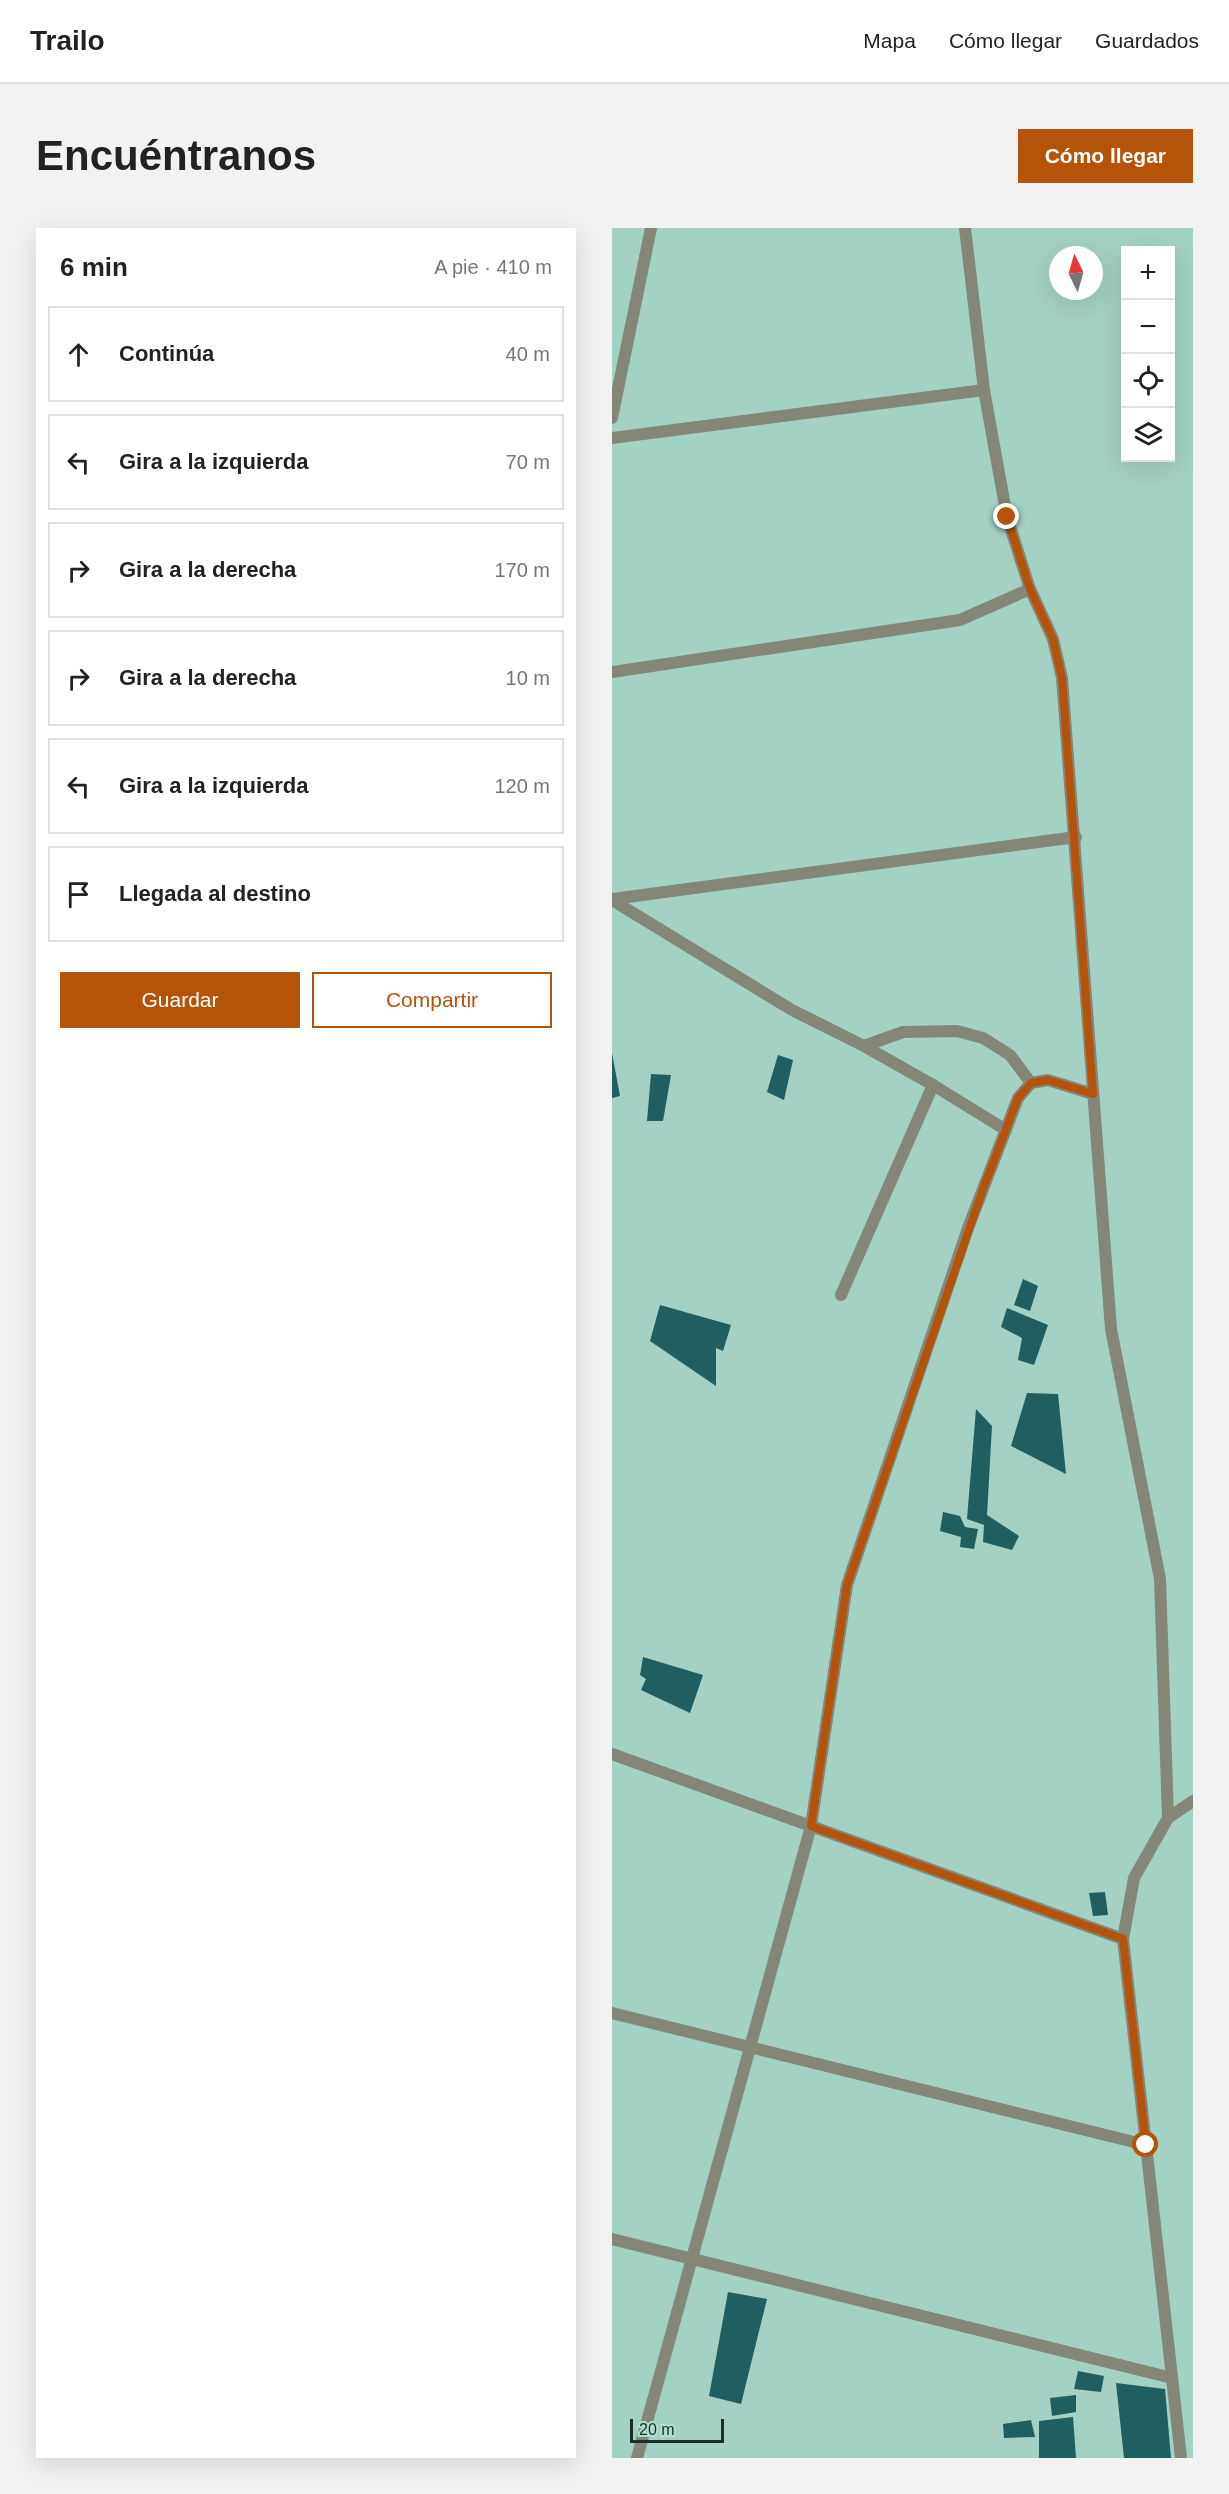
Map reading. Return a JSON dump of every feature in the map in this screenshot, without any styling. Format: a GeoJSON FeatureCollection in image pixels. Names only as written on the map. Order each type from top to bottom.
{"type":"FeatureCollection","features":[{"type":"Feature","properties":{"kind":"street"},"geometry":{"type":"LineString","coordinates":[[612,418],[651,228]]}},
{"type":"Feature","properties":{"kind":"street"},"geometry":{"type":"LineString","coordinates":[[965,228],[984,390],[1007,517],[1030,589],[1053,639],[1062,678],[1076,837],[1111,1329],[1160,1579],[1168,1818]]}},
{"type":"Feature","properties":{"kind":"street"},"geometry":{"type":"LineString","coordinates":[[612,438],[984,390]]}},
{"type":"Feature","properties":{"kind":"street"},"geometry":{"type":"LineString","coordinates":[[612,672],[960,620],[1030,589]]}},
{"type":"Feature","properties":{"kind":"street"},"geometry":{"type":"LineString","coordinates":[[612,900],[1076,837]]}},
{"type":"Feature","properties":{"kind":"street"},"geometry":{"type":"LineString","coordinates":[[612,900],[792,1010],[933,1084],[1006,1130]]}},
{"type":"Feature","properties":{"kind":"street"},"geometry":{"type":"LineString","coordinates":[[864,1046],[903,1032],[957,1031],[983,1038],[1010,1055],[1031,1083]]}},
{"type":"Feature","properties":{"kind":"street"},"geometry":{"type":"LineString","coordinates":[[637,2458],[811,1826],[847,1585],[968,1228],[1018,1098],[1031,1083],[1048,1080],[1093,1094]]}},
{"type":"Feature","properties":{"kind":"street"},"geometry":{"type":"LineString","coordinates":[[841,1295],[933,1084]]}},
{"type":"Feature","properties":{"kind":"street"},"geometry":{"type":"LineString","coordinates":[[612,1754],[1123,1939]]}},
{"type":"Feature","properties":{"kind":"street"},"geometry":{"type":"LineString","coordinates":[[1180,2458],[1123,1939],[1134,1878],[1168,1818],[1193,1801]]}},
{"type":"Feature","properties":{"kind":"street"},"geometry":{"type":"LineString","coordinates":[[612,2013],[1146,2145]]}},
{"type":"Feature","properties":{"kind":"street"},"geometry":{"type":"LineString","coordinates":[[612,2238],[1172,2378]]}},
{"type":"Feature","properties":{"kind":"building"},"geometry":{"type":"Polygon","coordinates":[[[612,1053],[620,1096],[612,1098],[612,1053]]]}},
{"type":"Feature","properties":{"kind":"building"},"geometry":{"type":"Polygon","coordinates":[[[778,1055],[793,1060],[784,1100],[767,1092],[778,1055]]]}},
{"type":"Feature","properties":{"kind":"building"},"geometry":{"type":"Polygon","coordinates":[[[651,1074],[671,1075],[663,1121],[647,1121],[651,1074]]]}},
{"type":"Feature","properties":{"kind":"building"},"geometry":{"type":"Polygon","coordinates":[[[1023,1279],[1038,1286],[1030,1311],[1014,1305],[1023,1279]]]}},
{"type":"Feature","properties":{"kind":"building"},"geometry":{"type":"Polygon","coordinates":[[[660,1305],[731,1325],[723,1351],[716,1348],[716,1386],[650,1341],[660,1305]]]}},
{"type":"Feature","properties":{"kind":"building"},"geometry":{"type":"Polygon","coordinates":[[[1007,1308],[1048,1325],[1034,1365],[1018,1360],[1022,1338],[1001,1327],[1007,1308]]]}},
{"type":"Feature","properties":{"kind":"building"},"geometry":{"type":"Polygon","coordinates":[[[1027,1393],[1058,1394],[1066,1474],[1011,1446],[1027,1393]]]}},
{"type":"Feature","properties":{"kind":"building"},"geometry":{"type":"Polygon","coordinates":[[[976,1409],[992,1426],[987,1515],[1019,1536],[1012,1550],[983,1542],[984,1525],[967,1519],[976,1409]]]}},
{"type":"Feature","properties":{"kind":"building"},"geometry":{"type":"Polygon","coordinates":[[[943,1512],[960,1516],[965,1527],[978,1529],[974,1549],[960,1547],[961,1537],[940,1531],[943,1512]]]}},
{"type":"Feature","properties":{"kind":"building"},"geometry":{"type":"Polygon","coordinates":[[[643,1657],[703,1675],[690,1713],[641,1690],[646,1679],[640,1675],[643,1657]]]}},
{"type":"Feature","properties":{"kind":"building"},"geometry":{"type":"Polygon","coordinates":[[[1105,1892],[1108,1915],[1093,1916],[1089,1893],[1105,1892]]]}},
{"type":"Feature","properties":{"kind":"building"},"geometry":{"type":"Polygon","coordinates":[[[728,2292],[767,2299],[741,2404],[709,2396],[728,2292]]]}},
{"type":"Feature","properties":{"kind":"building"},"geometry":{"type":"Polygon","coordinates":[[[1078,2371],[1104,2376],[1101,2392],[1074,2389],[1078,2371]]]}},
{"type":"Feature","properties":{"kind":"building"},"geometry":{"type":"Polygon","coordinates":[[[1116,2383],[1165,2389],[1171,2458],[1124,2458],[1116,2383]]]}},
{"type":"Feature","properties":{"kind":"building"},"geometry":{"type":"Polygon","coordinates":[[[1076,2395],[1076,2412],[1052,2416],[1050,2398],[1076,2395]]]}},
{"type":"Feature","properties":{"kind":"building"},"geometry":{"type":"Polygon","coordinates":[[[1073,2417],[1076,2458],[1039,2458],[1039,2421],[1073,2417]]]}},
{"type":"Feature","properties":{"kind":"building"},"geometry":{"type":"Polygon","coordinates":[[[1031,2420],[1035,2437],[1004,2438],[1003,2424],[1031,2420]]]}},
{"type":"Feature","properties":{"kind":"route"},"geometry":{"type":"LineString","coordinates":[[1007,517],[1030,589],[1053,639],[1062,678],[1076,837],[1093,1094],[1048,1080],[1031,1083],[1018,1098],[968,1228],[847,1585],[811,1826],[1123,1939],[1146,2145]]}}]}
